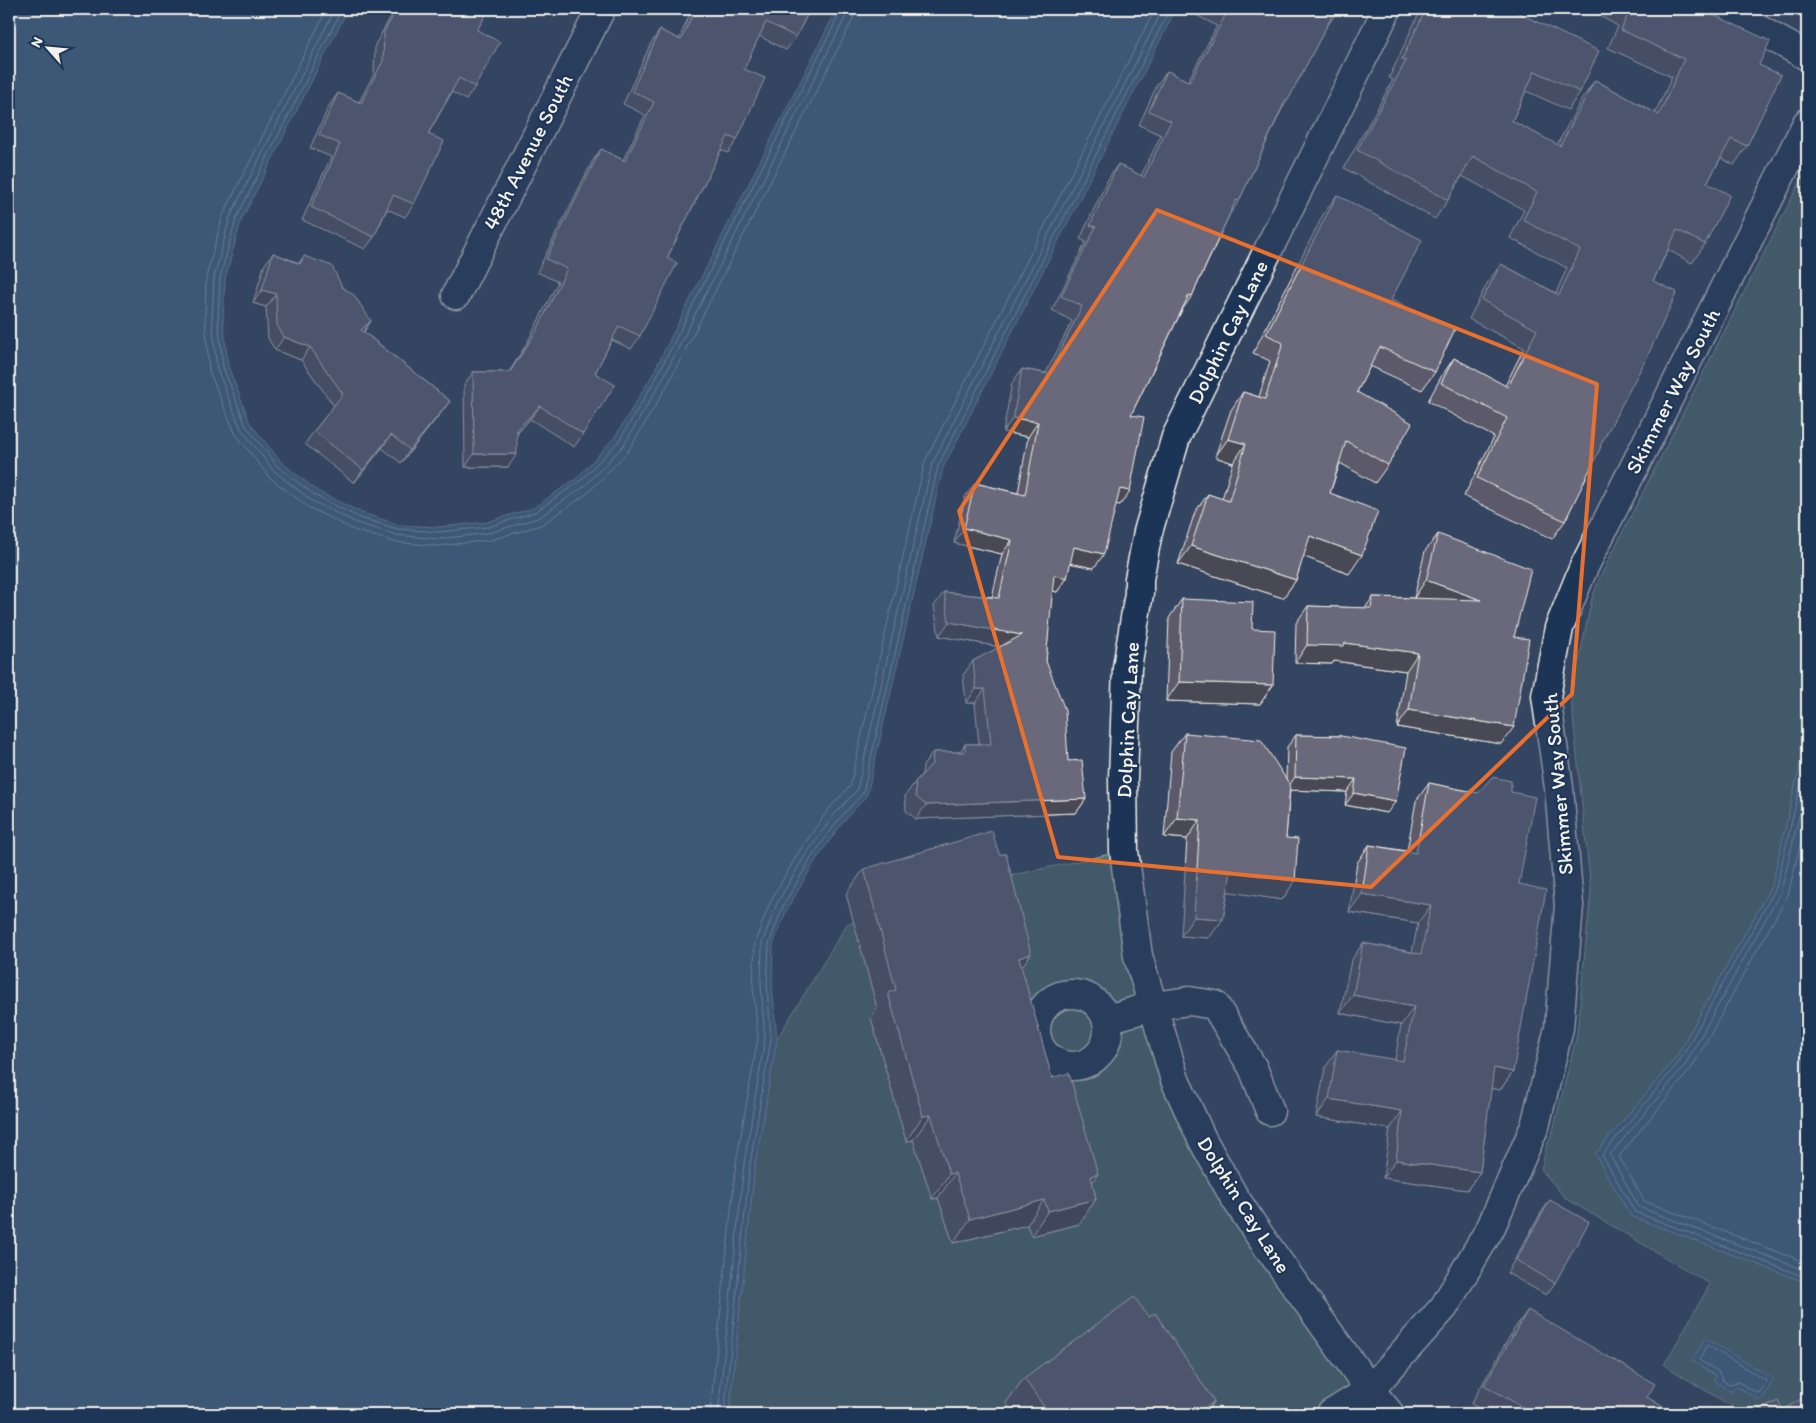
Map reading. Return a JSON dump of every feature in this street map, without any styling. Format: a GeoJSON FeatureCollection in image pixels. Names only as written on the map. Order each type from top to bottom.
{"type":"FeatureCollection","features":[{"type":"Feature","properties":{"kind":"street","name":"48th Avenue South"},"geometry":{"type":"LineString","coordinates":[[456,295],[600,9]]}},
{"type":"Feature","properties":{"kind":"street","name":"Dolphin Cay Lane"},"geometry":{"type":"LineString","coordinates":[[1387,9],[1176,437],[1148,532],[1139,579],[1139,593],[1127,668],[1123,778],[1124,851],[1138,956],[1175,1080],[1202,1139],[1260,1236],[1370,1390],[1390,1414]]}},
{"type":"Feature","properties":{"kind":"street"},"geometry":{"type":"LineString","coordinates":[[1722,9],[1807,56]]}},
{"type":"Feature","properties":{"kind":"street","name":"Skimmer Way South"},"geometry":{"type":"LineString","coordinates":[[1332,1414],[1370,1390],[1444,1307],[1491,1227],[1535,1126],[1559,1028],[1569,905],[1559,788],[1546,696],[1559,628],[1583,569],[1807,122]]}},
{"type":"Feature","properties":{"kind":"street"},"geometry":{"type":"LineString","coordinates":[[1107,1019],[1153,1006],[1189,1001],[1215,1005],[1253,1068],[1270,1111]]}},
{"type":"Feature","properties":{"kind":"highlighted area"},"geometry":{"type":"Polygon","coordinates":[[[1157,210],[1597,384],[1572,694],[1371,887],[1058,857],[959,511],[1157,210]]]}},
{"type":"Feature","properties":{"kind":"green space"},"geometry":{"type":"Polygon","coordinates":[[[1807,168],[1807,735],[1772,885],[1675,1059],[1595,1154],[1631,1216],[1807,1283],[1807,1414],[1744,1414],[1664,1365],[1710,1284],[1565,1198],[1541,1169],[1547,1145],[1553,1131],[1577,1034],[1591,891],[1571,698],[1592,598],[1600,577],[1807,168]]]}},
{"type":"Feature","properties":{"kind":"green space"},"geometry":{"type":"Polygon","coordinates":[[[1124,851],[1175,1080],[1390,1414],[729,1414],[755,1165],[777,1039],[847,924],[958,887],[1124,851]]]}},
{"type":"Feature","properties":{"kind":"water"},"geometry":{"type":"Polygon","coordinates":[[[9,9],[348,9],[241,221],[225,279],[223,319],[228,366],[250,423],[282,463],[319,492],[362,513],[400,525],[439,527],[487,522],[533,508],[577,478],[615,437],[651,377],[837,9],[1176,9],[943,468],[867,795],[843,822],[816,860],[787,909],[773,945],[772,985],[777,1039],[755,1165],[729,1414],[9,1414],[9,9]]]}},
{"type":"Feature","properties":{"kind":"water"},"geometry":{"type":"Polygon","coordinates":[[[1807,735],[1807,1283],[1631,1216],[1595,1154],[1675,1059],[1772,885],[1807,735]]]}},
{"type":"Feature","properties":{"kind":"water"},"geometry":{"type":"Polygon","coordinates":[[[1705,1338],[1774,1379],[1761,1401],[1736,1386],[1732,1392],[1714,1381],[1716,1376],[1692,1361],[1705,1338]]]}},
{"type":"Feature","properties":{"kind":"building"},"geometry":{"type":"Polygon","coordinates":[[[397,9],[489,9],[477,30],[500,42],[475,87],[459,78],[428,134],[444,141],[414,204],[393,195],[374,237],[311,207],[340,144],[319,135],[338,93],[361,103],[383,61],[384,32],[397,9]]]}},
{"type":"Feature","properties":{"kind":"building"},"geometry":{"type":"Polygon","coordinates":[[[695,9],[810,9],[796,37],[766,22],[744,69],[765,78],[737,140],[728,136],[667,258],[677,263],[640,336],[619,326],[595,373],[615,385],[583,434],[540,406],[517,430],[517,454],[474,454],[473,372],[510,372],[537,330],[567,269],[546,259],[601,149],[625,161],[654,102],[632,91],[660,30],[681,40],[695,9]]]}},
{"type":"Feature","properties":{"kind":"building"},"geometry":{"type":"Polygon","coordinates":[[[1222,9],[1339,9],[1335,15],[1333,14],[1288,100],[1286,99],[1239,201],[1236,200],[1192,296],[1189,295],[1131,415],[1144,417],[1130,491],[1120,489],[1104,554],[1074,547],[1067,578],[1054,575],[1046,661],[1065,710],[1068,761],[1082,760],[1086,799],[926,805],[916,797],[915,782],[932,764],[933,752],[965,752],[965,744],[991,744],[985,689],[976,689],[973,661],[1022,635],[949,622],[944,592],[999,598],[1012,540],[964,528],[975,483],[1025,495],[1038,422],[1013,418],[1022,369],[1049,374],[1082,306],[1061,296],[1096,227],[1090,225],[1118,164],[1144,177],[1171,121],[1149,111],[1167,71],[1190,82],[1227,12],[1222,9]]]}},
{"type":"Feature","properties":{"kind":"building"},"geometry":{"type":"Polygon","coordinates":[[[1426,9],[1510,9],[1599,51],[1580,92],[1535,71],[1512,121],[1560,146],[1595,80],[1659,115],[1684,59],[1621,30],[1630,9],[1701,9],[1770,41],[1759,65],[1781,75],[1747,146],[1731,139],[1707,183],[1730,195],[1705,244],[1677,230],[1653,281],[1677,292],[1647,357],[1600,446],[1565,521],[1477,478],[1507,418],[1441,383],[1454,358],[1508,387],[1537,330],[1482,300],[1501,264],[1559,295],[1580,250],[1523,220],[1537,192],[1473,156],[1448,200],[1357,150],[1406,61],[1402,59],[1426,9]]]}},
{"type":"Feature","properties":{"kind":"building"},"geometry":{"type":"Polygon","coordinates":[[[1337,195],[1422,240],[1391,300],[1455,329],[1435,372],[1380,347],[1357,392],[1412,423],[1388,465],[1346,441],[1330,493],[1378,511],[1362,555],[1310,536],[1296,580],[1191,546],[1208,494],[1229,501],[1246,444],[1228,439],[1243,392],[1265,399],[1283,343],[1266,334],[1337,195]]]}},
{"type":"Feature","properties":{"kind":"building"},"geometry":{"type":"Polygon","coordinates":[[[273,253],[300,264],[304,256],[332,266],[342,287],[354,295],[371,321],[361,330],[450,401],[410,450],[391,435],[363,470],[314,431],[343,394],[310,347],[284,337],[277,325],[276,294],[262,290],[273,253]]]}},
{"type":"Feature","properties":{"kind":"building"},"geometry":{"type":"Polygon","coordinates":[[[1438,534],[1531,569],[1514,637],[1529,639],[1514,727],[1409,710],[1418,653],[1345,643],[1344,646],[1307,645],[1308,606],[1371,608],[1373,597],[1481,600],[1426,580],[1438,534]]]}},
{"type":"Feature","properties":{"kind":"building"},"geometry":{"type":"Polygon","coordinates":[[[1182,599],[1253,602],[1252,629],[1275,630],[1273,685],[1179,682],[1182,599]]]}},
{"type":"Feature","properties":{"kind":"building"},"geometry":{"type":"Polygon","coordinates":[[[1185,733],[1261,740],[1290,785],[1286,838],[1298,839],[1295,881],[1231,871],[1223,919],[1194,917],[1200,820],[1177,818],[1185,733]]]}},
{"type":"Feature","properties":{"kind":"building"},"geometry":{"type":"Polygon","coordinates":[[[1296,735],[1341,736],[1406,748],[1396,801],[1354,793],[1356,779],[1295,777],[1296,735]]]}},
{"type":"Feature","properties":{"kind":"building"},"geometry":{"type":"Polygon","coordinates":[[[1492,777],[1511,781],[1511,792],[1535,797],[1519,884],[1546,890],[1513,1072],[1494,1068],[1480,1172],[1396,1160],[1402,1111],[1329,1099],[1337,1050],[1403,1061],[1414,1007],[1353,995],[1363,943],[1421,954],[1431,905],[1362,894],[1369,845],[1416,853],[1429,783],[1478,793],[1492,777]]]}},
{"type":"Feature","properties":{"kind":"building"},"geometry":{"type":"Polygon","coordinates":[[[992,831],[999,854],[1006,854],[1031,954],[1019,958],[1052,1078],[1069,1073],[1098,1174],[1091,1176],[1096,1199],[1048,1211],[1044,1200],[970,1219],[955,1173],[949,1174],[931,1115],[923,1116],[888,993],[896,990],[864,869],[992,831]]]}},
{"type":"Feature","properties":{"kind":"building"},"geometry":{"type":"Polygon","coordinates":[[[1550,1200],[1589,1222],[1555,1283],[1516,1260],[1550,1200]]]}},
{"type":"Feature","properties":{"kind":"building"},"geometry":{"type":"Polygon","coordinates":[[[1134,1297],[1149,1317],[1155,1313],[1214,1401],[1203,1410],[1206,1414],[1049,1414],[1024,1378],[1134,1297]]]}},
{"type":"Feature","properties":{"kind":"building"},"geometry":{"type":"Polygon","coordinates":[[[1528,1310],[1655,1384],[1647,1397],[1674,1414],[1535,1414],[1484,1385],[1528,1310]]]}},
{"type":"Feature","properties":{"kind":"building"},"geometry":{"type":"Polygon","coordinates":[[[1806,1396],[1807,1414],[1711,1414],[1752,1413],[1778,1401],[1783,1410],[1806,1396]]]}}]}
